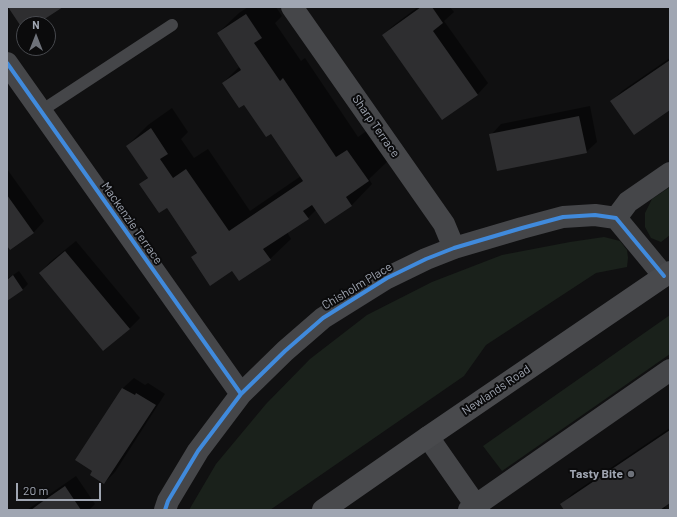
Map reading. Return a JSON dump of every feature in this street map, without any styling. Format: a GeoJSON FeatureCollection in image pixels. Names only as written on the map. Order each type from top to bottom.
{"type":"FeatureCollection","features":[{"type":"Feature","properties":{"kind":"main road","name":"Newlands Road"},"geometry":{"type":"LineString","coordinates":[[323,510],[667,274]]}},
{"type":"Feature","properties":{"kind":"street","name":"Sharp Terrace"},"geometry":{"type":"LineString","coordinates":[[292,7],[444,224],[454,248]]}},
{"type":"Feature","properties":{"kind":"street","name":"Mackenzie Terrace"},"geometry":{"type":"LineString","coordinates":[[7,63],[241,394]]}},
{"type":"Feature","properties":{"kind":"street"},"geometry":{"type":"LineString","coordinates":[[667,274],[616,218],[628,202],[670,173]]}},
{"type":"Feature","properties":{"kind":"street","name":"Chisholm Place"},"geometry":{"type":"LineString","coordinates":[[165,510],[168,501],[198,451],[241,394],[285,351],[323,318],[387,278],[426,259],[454,248],[563,217],[595,215],[616,218]]}},
{"type":"Feature","properties":{"kind":"street"},"geometry":{"type":"LineString","coordinates":[[428,437],[474,509],[670,370]]}},
{"type":"Feature","properties":{"kind":"lane"},"geometry":{"type":"LineString","coordinates":[[41,111],[172,25]]}},
{"type":"Feature","properties":{"kind":"shaded area"},"geometry":{"type":"Polygon","coordinates":[[[670,187],[670,235],[661,242],[651,238],[645,227],[645,213],[652,199],[670,187]]]}},
{"type":"Feature","properties":{"kind":"shaded area"},"geometry":{"type":"Polygon","coordinates":[[[604,237],[620,241],[627,250],[627,267],[596,273],[486,345],[464,376],[270,510],[189,510],[216,464],[266,404],[310,359],[367,315],[432,282],[502,255],[604,237]]]}},
{"type":"Feature","properties":{"kind":"shaded area"},"geometry":{"type":"Polygon","coordinates":[[[670,315],[670,354],[502,471],[483,446],[670,315]]]}},
{"type":"Feature","properties":{"kind":"building"},"geometry":{"type":"Polygon","coordinates":[[[8,7],[63,7],[49,16],[16,16],[16,19],[8,7]]]}},
{"type":"Feature","properties":{"kind":"building"},"geometry":{"type":"Polygon","coordinates":[[[421,7],[432,7],[443,23],[433,31],[478,95],[442,120],[382,35],[421,7]]]}},
{"type":"Feature","properties":{"kind":"building"},"geometry":{"type":"Polygon","coordinates":[[[246,14],[262,38],[254,43],[280,81],[283,78],[336,157],[347,150],[369,181],[346,197],[352,206],[325,224],[312,205],[303,211],[309,219],[263,249],[271,260],[239,281],[232,271],[210,286],[191,257],[197,253],[167,208],[159,213],[139,184],[148,178],[126,146],[151,128],[168,154],[160,159],[173,178],[186,169],[229,231],[303,181],[271,134],[266,137],[244,105],[239,108],[222,83],[241,70],[217,33],[246,14]]]}},
{"type":"Feature","properties":{"kind":"building"},"geometry":{"type":"Polygon","coordinates":[[[670,60],[670,110],[634,135],[610,101],[670,60]]]}},
{"type":"Feature","properties":{"kind":"building"},"geometry":{"type":"Polygon","coordinates":[[[579,116],[587,153],[497,171],[489,134],[579,116]]]}},
{"type":"Feature","properties":{"kind":"building"},"geometry":{"type":"Polygon","coordinates":[[[7,195],[34,233],[10,250],[7,246],[7,195]]]}},
{"type":"Feature","properties":{"kind":"building"},"geometry":{"type":"Polygon","coordinates":[[[65,251],[130,329],[103,351],[39,273],[65,251]]]}},
{"type":"Feature","properties":{"kind":"building"},"geometry":{"type":"Polygon","coordinates":[[[13,275],[23,290],[7,301],[7,280],[13,275]]]}},
{"type":"Feature","properties":{"kind":"building"},"geometry":{"type":"Polygon","coordinates":[[[122,388],[135,395],[136,393],[156,405],[104,484],[90,475],[92,471],[75,460],[122,388]]]}},
{"type":"Feature","properties":{"kind":"building"},"geometry":{"type":"Polygon","coordinates":[[[670,430],[670,503],[660,510],[564,510],[560,504],[670,430]]]}},
{"type":"Feature","properties":{"kind":"building"},"geometry":{"type":"Polygon","coordinates":[[[65,486],[81,510],[31,510],[39,504],[65,486]]]}},
{"type":"Feature","properties":{"kind":"cycle path"},"geometry":{"type":"LineString","coordinates":[[7,63],[241,394]]}},
{"type":"Feature","properties":{"kind":"cycle path"},"geometry":{"type":"LineString","coordinates":[[165,510],[168,501],[198,451],[241,394],[285,351],[323,318],[387,278],[426,259],[454,248],[563,217],[595,215],[616,218],[664,276]]}},
{"type":"Feature","properties":{"kind":"place","name":"Tasty Bite"},"geometry":{"type":"Point","coordinates":[631,474]}}]}
